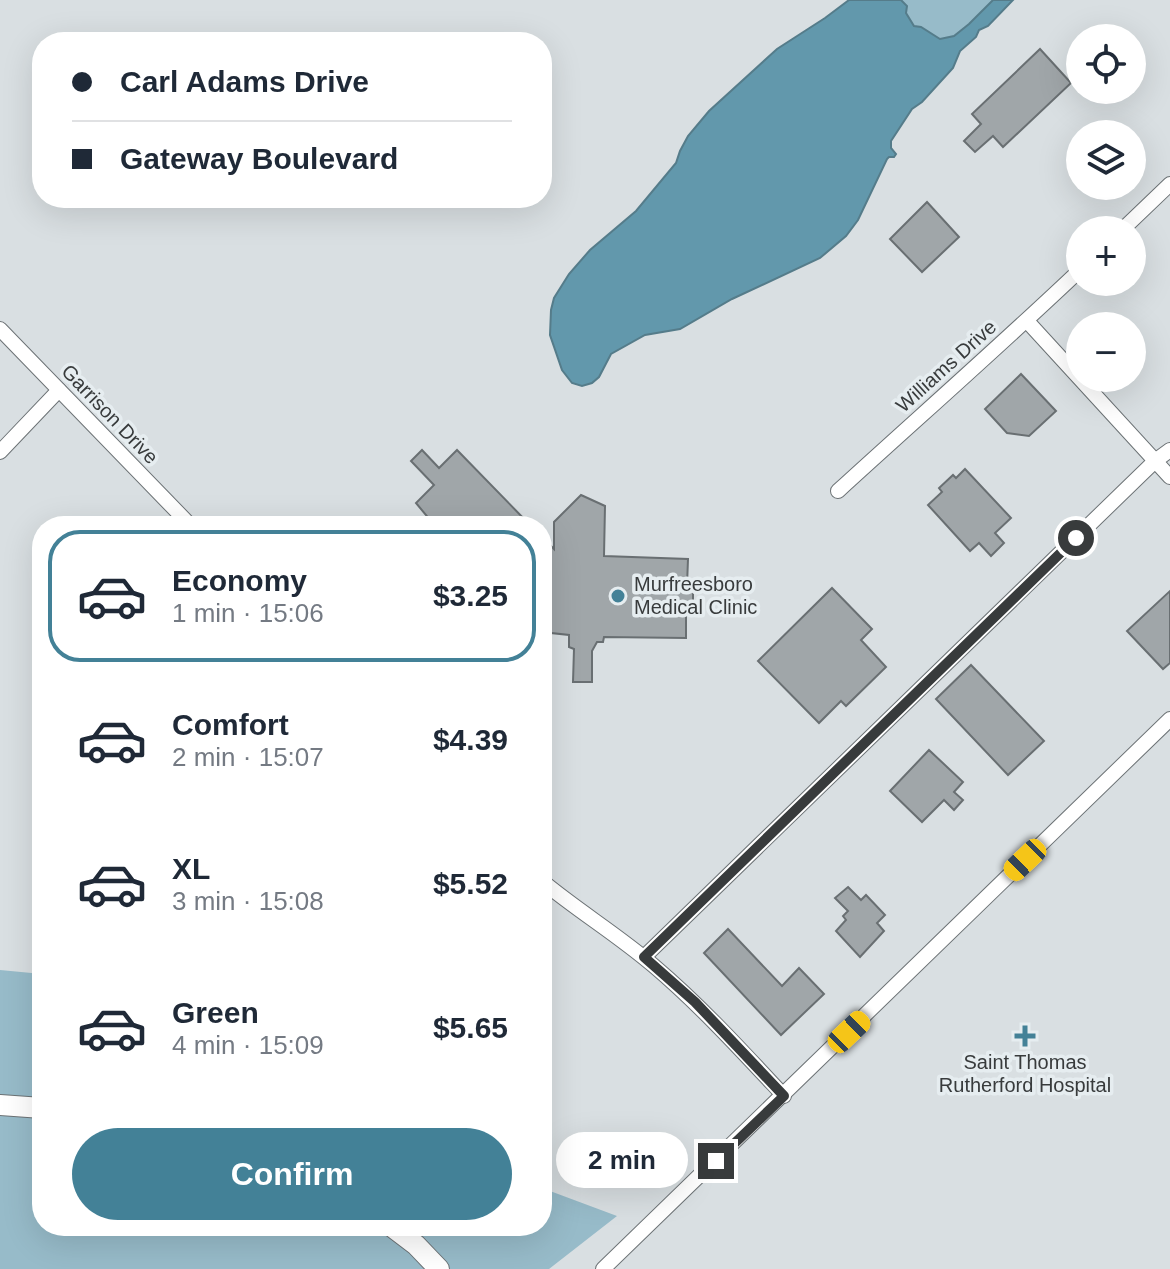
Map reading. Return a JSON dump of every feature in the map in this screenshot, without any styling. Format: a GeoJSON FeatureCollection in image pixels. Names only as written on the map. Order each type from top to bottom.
{"type":"FeatureCollection","features":[{"type":"Feature","properties":{"kind":"main road"},"geometry":{"type":"LineString","coordinates":[[0,1105],[32,1107]]}},
{"type":"Feature","properties":{"kind":"main road"},"geometry":{"type":"LineString","coordinates":[[404,1236],[439,1269]]}},
{"type":"Feature","properties":{"kind":"street"},"geometry":{"type":"LineString","coordinates":[[1137,216],[1170,184]]}},
{"type":"Feature","properties":{"kind":"street","name":"Williams Drive"},"geometry":{"type":"LineString","coordinates":[[838,491],[1066,283]]}},
{"type":"Feature","properties":{"kind":"street"},"geometry":{"type":"LineString","coordinates":[[1027,321],[1170,477]]}},
{"type":"Feature","properties":{"kind":"street","name":"Garrison Drive"},"geometry":{"type":"LineString","coordinates":[[0,329],[181,516]]}},
{"type":"Feature","properties":{"kind":"street"},"geometry":{"type":"LineString","coordinates":[[0,452],[59,390]]}},
{"type":"Feature","properties":{"kind":"street"},"geometry":{"type":"LineString","coordinates":[[644,957],[1155,461],[1170,450]]}},
{"type":"Feature","properties":{"kind":"street"},"geometry":{"type":"LineString","coordinates":[[603,1269],[1170,719]]}},
{"type":"Feature","properties":{"kind":"street"},"geometry":{"type":"LineString","coordinates":[[552,889],[644,957],[695,1002],[784,1096]]}},
{"type":"Feature","properties":{"kind":"shaded area"},"geometry":{"type":"Polygon","coordinates":[[[849,0],[901,0],[907,6],[906,13],[914,26],[940,39],[954,36],[993,0],[1013,0],[988,26],[979,30],[976,37],[960,51],[953,68],[912,109],[891,141],[891,148],[896,154],[887,159],[858,220],[846,236],[820,258],[732,299],[680,329],[645,335],[611,354],[599,377],[592,383],[582,386],[572,383],[562,370],[550,335],[554,298],[569,274],[590,250],[636,211],[676,163],[688,136],[709,111],[777,49],[849,0]]]}},
{"type":"Feature","properties":{"kind":"shaded area"},"geometry":{"type":"Polygon","coordinates":[[[901,0],[993,0],[954,36],[940,39],[914,26],[906,13],[907,6],[901,0]]]}},
{"type":"Feature","properties":{"kind":"shaded area"},"geometry":{"type":"Polygon","coordinates":[[[0,970],[32,973],[32,1236],[552,1236],[552,1192],[617,1216],[549,1269],[0,1269],[0,970]]]}},
{"type":"Feature","properties":{"kind":"building"},"geometry":{"type":"Polygon","coordinates":[[[1040,49],[1066,78],[1066,88],[1003,147],[993,136],[975,152],[964,141],[981,124],[972,114],[1040,49]]]}},
{"type":"Feature","properties":{"kind":"building"},"geometry":{"type":"Polygon","coordinates":[[[927,202],[959,237],[922,272],[890,239],[927,202]]]}},
{"type":"Feature","properties":{"kind":"building"},"geometry":{"type":"Polygon","coordinates":[[[1021,374],[1056,411],[1029,436],[1007,433],[985,409],[1021,374]]]}},
{"type":"Feature","properties":{"kind":"building"},"geometry":{"type":"Polygon","coordinates":[[[422,450],[439,468],[457,450],[521,516],[427,516],[416,503],[434,485],[411,461],[422,450]]]}},
{"type":"Feature","properties":{"kind":"building"},"geometry":{"type":"Polygon","coordinates":[[[965,469],[1011,518],[995,533],[1004,543],[991,556],[979,543],[970,551],[928,505],[942,492],[939,488],[965,469]]]}},
{"type":"Feature","properties":{"kind":"building","name":"Murfreesboro Medical Clinic"},"geometry":{"type":"Polygon","coordinates":[[[581,495],[605,506],[604,556],[688,559],[687,586],[693,586],[693,607],[686,606],[686,638],[604,637],[603,642],[597,642],[592,651],[592,682],[573,682],[574,649],[569,647],[569,635],[552,633],[554,522],[581,495]]]}},
{"type":"Feature","properties":{"kind":"building"},"geometry":{"type":"Polygon","coordinates":[[[832,588],[872,629],[861,640],[886,667],[846,706],[841,701],[819,723],[758,661],[832,588]]]}},
{"type":"Feature","properties":{"kind":"building"},"geometry":{"type":"Polygon","coordinates":[[[1170,591],[1170,663],[1163,669],[1127,631],[1170,591]]]}},
{"type":"Feature","properties":{"kind":"building"},"geometry":{"type":"Polygon","coordinates":[[[971,665],[1044,741],[1008,775],[936,699],[971,665]]]}},
{"type":"Feature","properties":{"kind":"building"},"geometry":{"type":"Polygon","coordinates":[[[929,750],[963,782],[954,792],[963,800],[954,810],[944,800],[922,822],[890,791],[929,750]]]}},
{"type":"Feature","properties":{"kind":"building"},"geometry":{"type":"Polygon","coordinates":[[[848,887],[861,900],[866,895],[885,915],[877,923],[884,931],[860,957],[836,931],[846,920],[843,916],[848,911],[835,898],[848,887]]]}},
{"type":"Feature","properties":{"kind":"building"},"geometry":{"type":"Polygon","coordinates":[[[728,929],[782,986],[799,968],[824,994],[781,1035],[704,953],[728,929]]]}},
{"type":"Feature","properties":{"kind":"place","name":"Murfreesboro Medical Clinic"},"geometry":{"type":"Point","coordinates":[618,596]}},
{"type":"Feature","properties":{"kind":"place","name":"Saint Thomas Rutherford Hospital"},"geometry":{"type":"Point","coordinates":[1025,1036]}},
{"type":"Feature","properties":{"kind":"route"},"geometry":{"type":"LineString","coordinates":[[716,1161],[784,1096],[695,1002],[644,957],[1076,538]]}}]}
